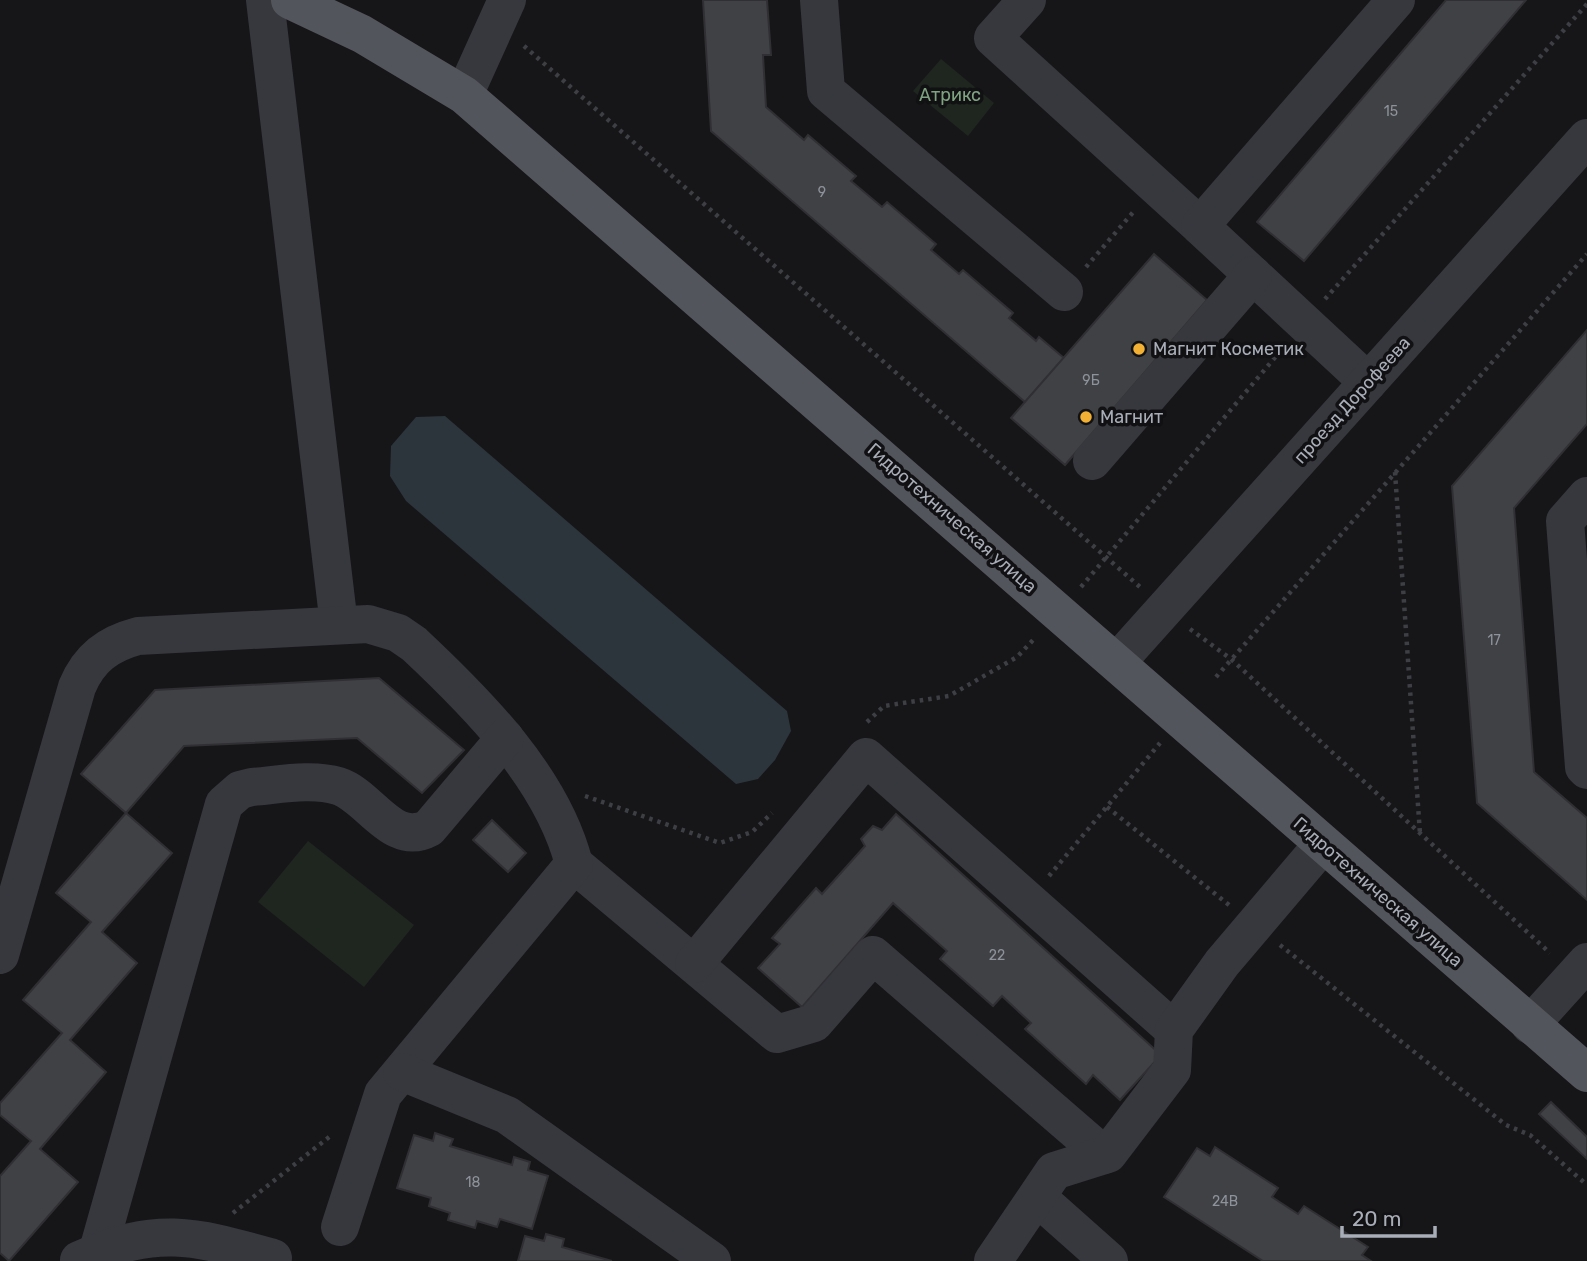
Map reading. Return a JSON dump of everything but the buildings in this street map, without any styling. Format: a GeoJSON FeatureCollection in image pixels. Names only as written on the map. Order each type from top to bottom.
{"type":"FeatureCollection","features":[{"type":"Feature","properties":{"kind":"main road","name":"Гидротехническая улица"},"geometry":{"type":"LineString","coordinates":[[290,0],[362,34],[464,95],[1587,1073]]}},
{"type":"Feature","properties":{"kind":"street"},"geometry":{"type":"LineString","coordinates":[[265,0],[340,625]]}},
{"type":"Feature","properties":{"kind":"street"},"geometry":{"type":"LineString","coordinates":[[819,0],[826,91],[1064,292]]}},
{"type":"Feature","properties":{"kind":"street"},"geometry":{"type":"LineString","coordinates":[[1027,0],[993,38],[1368,382]]}},
{"type":"Feature","properties":{"kind":"street"},"geometry":{"type":"LineString","coordinates":[[1200,226],[1396,0]]}},
{"type":"Feature","properties":{"kind":"street"},"geometry":{"type":"LineString","coordinates":[[464,95],[502,11]]}},
{"type":"Feature","properties":{"kind":"street","name":"проезд Дорофеева"},"geometry":{"type":"LineString","coordinates":[[1117,662],[1587,138]]}},
{"type":"Feature","properties":{"kind":"street"},"geometry":{"type":"LineString","coordinates":[[1092,461],[1254,275]]}},
{"type":"Feature","properties":{"kind":"street"},"geometry":{"type":"LineString","coordinates":[[1587,496],[1565,521],[1584,767],[1587,770]]}},
{"type":"Feature","properties":{"kind":"street"},"geometry":{"type":"LineString","coordinates":[[0,955],[77,687],[91,661],[120,640],[138,636],[368,624],[383,627],[414,644],[482,709],[505,738],[567,837],[574,864],[777,1034],[814,1023],[873,955],[1104,1155]]}},
{"type":"Feature","properties":{"kind":"street"},"geometry":{"type":"LineString","coordinates":[[87,1257],[224,804],[240,790],[252,787],[330,784],[352,792],[395,829],[405,833],[422,832],[429,828],[505,738]]}},
{"type":"Feature","properties":{"kind":"street"},"geometry":{"type":"LineString","coordinates":[[694,964],[866,757],[1174,1030]]}},
{"type":"Feature","properties":{"kind":"street"},"geometry":{"type":"LineString","coordinates":[[993,1261],[1054,1171],[1104,1155],[1172,1070],[1174,1030],[1222,963],[1323,844]]}},
{"type":"Feature","properties":{"kind":"street"},"geometry":{"type":"LineString","coordinates":[[340,1227],[383,1094],[574,864]]}},
{"type":"Feature","properties":{"kind":"street"},"geometry":{"type":"LineString","coordinates":[[1530,1025],[1581,969]]}},
{"type":"Feature","properties":{"kind":"street"},"geometry":{"type":"LineString","coordinates":[[402,1072],[507,1115],[712,1261]]}},
{"type":"Feature","properties":{"kind":"street"},"geometry":{"type":"LineString","coordinates":[[1037,1197],[1109,1261]]}},
{"type":"Feature","properties":{"kind":"street"},"geometry":{"type":"LineString","coordinates":[[87,1257],[154,1237],[201,1238],[272,1258]]}},
{"type":"Feature","properties":{"kind":"path"},"geometry":{"type":"LineString","coordinates":[[865,724],[884,706],[949,695],[1017,657],[1060,612],[1304,322],[1587,4]]}},
{"type":"Feature","properties":{"kind":"path"},"geometry":{"type":"LineString","coordinates":[[502,11],[1106,557],[1165,609],[1230,659],[1420,834],[1581,969]]}},
{"type":"Feature","properties":{"kind":"path"},"geometry":{"type":"LineString","coordinates":[[1064,292],[1156,186]]}},
{"type":"Feature","properties":{"kind":"path"},"geometry":{"type":"LineString","coordinates":[[1216,677],[1587,254]]}},
{"type":"Feature","properties":{"kind":"path"},"geometry":{"type":"LineString","coordinates":[[1395,471],[1420,834]]}},
{"type":"Feature","properties":{"kind":"path"},"geometry":{"type":"LineString","coordinates":[[1028,901],[1160,742]]}},
{"type":"Feature","properties":{"kind":"path"},"geometry":{"type":"LineString","coordinates":[[581,794],[720,844],[752,832],[780,805]]}},
{"type":"Feature","properties":{"kind":"path"},"geometry":{"type":"LineString","coordinates":[[1107,807],[1506,1125],[1530,1135],[1587,1185]]}},
{"type":"Feature","properties":{"kind":"path"},"geometry":{"type":"LineString","coordinates":[[201,1238],[340,1128]]}},
{"type":"Feature","properties":{"kind":"green space","name":"Атрикс"},"geometry":{"type":"Polygon","coordinates":[[[941,59],[994,103],[968,136],[913,91],[941,59]]]}},
{"type":"Feature","properties":{"kind":"green space"},"geometry":{"type":"Polygon","coordinates":[[[308,841],[414,925],[364,987],[258,902],[308,841]]]}},
{"type":"Feature","properties":{"kind":"shaded area"},"geometry":{"type":"Polygon","coordinates":[[[445,416],[787,711],[791,731],[775,760],[758,779],[736,784],[406,501],[390,476],[391,446],[416,417],[445,416]]]}},
{"type":"Feature","properties":{"kind":"place","name":"Магнит Косметик"},"geometry":{"type":"Point","coordinates":[1139,349]}},
{"type":"Feature","properties":{"kind":"place","name":"Магнит"},"geometry":{"type":"Point","coordinates":[1086,417]}}]}
